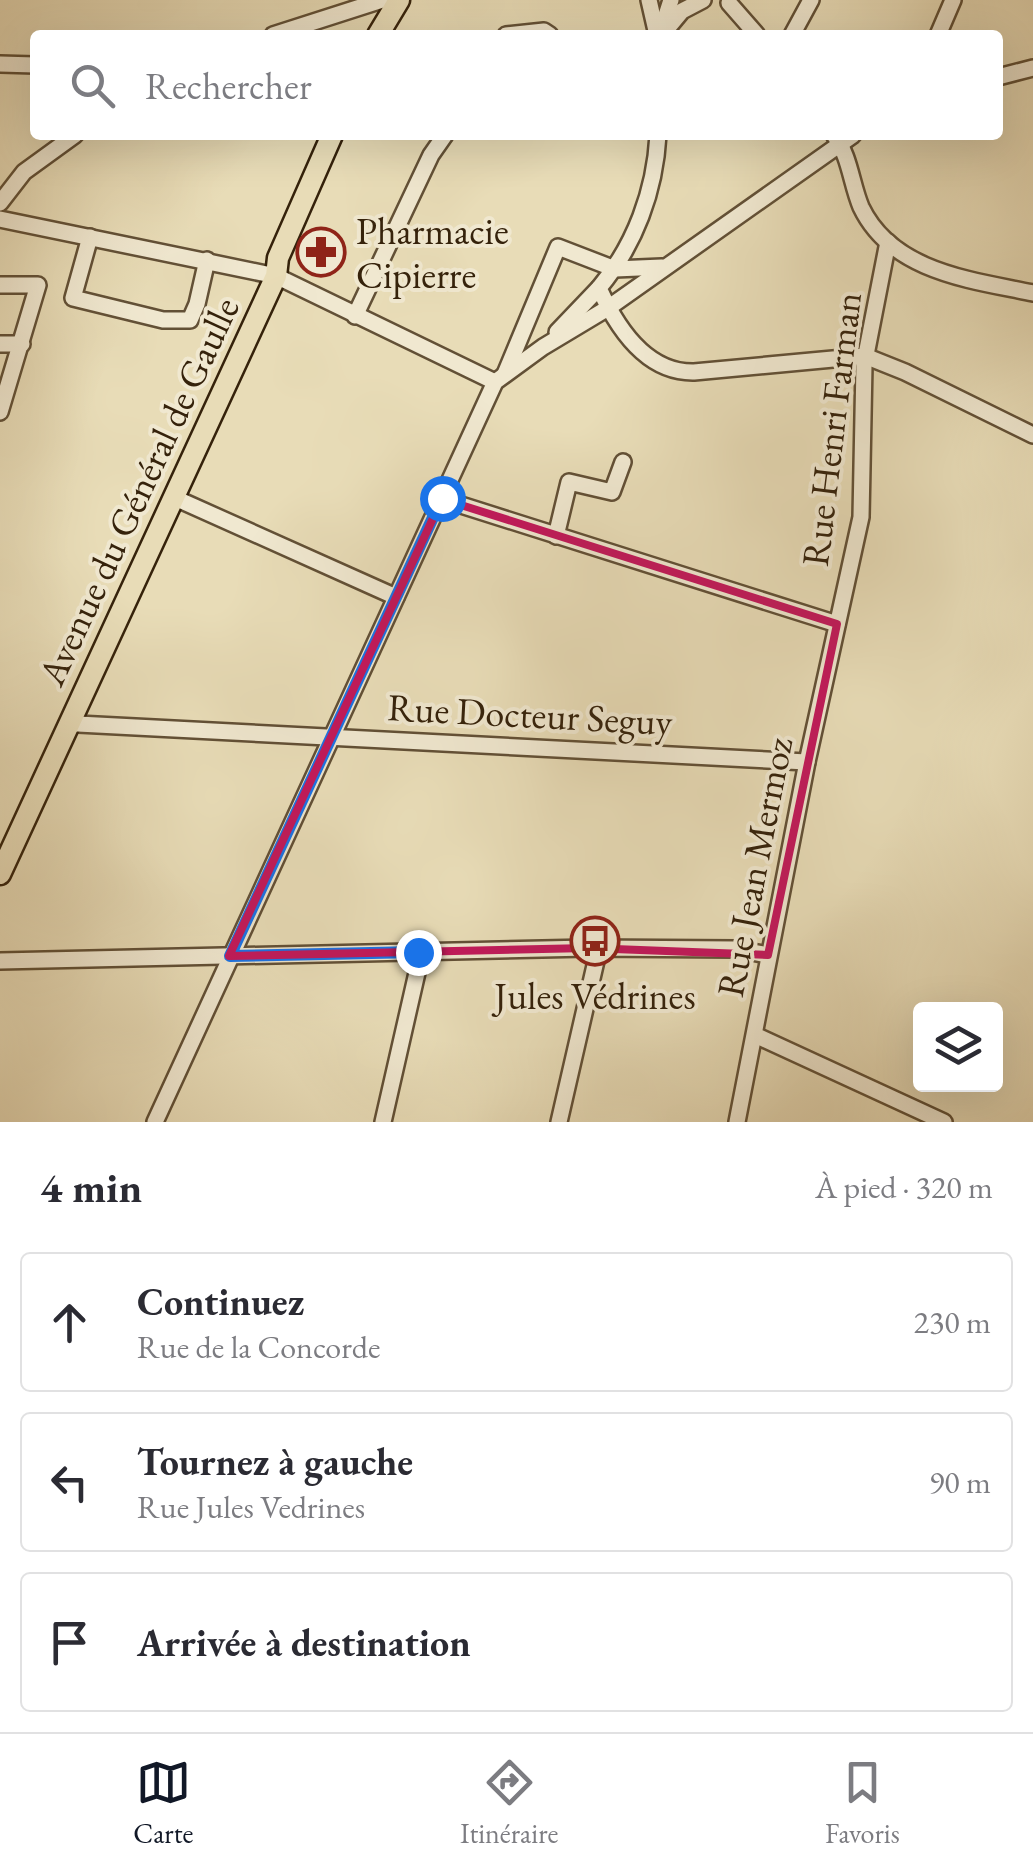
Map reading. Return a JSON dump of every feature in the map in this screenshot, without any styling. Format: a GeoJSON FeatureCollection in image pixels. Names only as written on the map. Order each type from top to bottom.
{"type":"FeatureCollection","features":[{"type":"Feature","properties":{"kind":"main road"},"geometry":{"type":"LineString","coordinates":[[381,30],[402,0]]}},
{"type":"Feature","properties":{"kind":"main road"},"geometry":{"type":"LineString","coordinates":[[393,30],[402,0]]}},
{"type":"Feature","properties":{"kind":"main road","name":"Avenue du Général de Gaulle"},"geometry":{"type":"LineString","coordinates":[[0,874],[276,276],[278,258],[330,140]]}},
{"type":"Feature","properties":{"kind":"main road"},"geometry":{"type":"LineString","coordinates":[[276,276],[289,262],[344,140]]}},
{"type":"Feature","properties":{"kind":"street"},"geometry":{"type":"LineString","coordinates":[[283,30],[318,12],[382,0]]}},
{"type":"Feature","properties":{"kind":"street"},"geometry":{"type":"LineString","coordinates":[[649,0],[658,30]]}},
{"type":"Feature","properties":{"kind":"street"},"geometry":{"type":"LineString","coordinates":[[662,30],[671,0]]}},
{"type":"Feature","properties":{"kind":"street"},"geometry":{"type":"LineString","coordinates":[[665,30],[682,11],[703,0]]}},
{"type":"Feature","properties":{"kind":"street"},"geometry":{"type":"LineString","coordinates":[[725,2],[746,0]]}},
{"type":"Feature","properties":{"kind":"street"},"geometry":{"type":"LineString","coordinates":[[795,30],[811,0]]}},
{"type":"Feature","properties":{"kind":"street"},"geometry":{"type":"LineString","coordinates":[[940,30],[954,0]]}},
{"type":"Feature","properties":{"kind":"street"},"geometry":{"type":"LineString","coordinates":[[725,2],[752,30]]}},
{"type":"Feature","properties":{"kind":"street"},"geometry":{"type":"LineString","coordinates":[[0,64],[30,65]]}},
{"type":"Feature","properties":{"kind":"street"},"geometry":{"type":"LineString","coordinates":[[1003,76],[1033,68]]}},
{"type":"Feature","properties":{"kind":"street"},"geometry":{"type":"LineString","coordinates":[[0,203],[24,172],[68,140]]}},
{"type":"Feature","properties":{"kind":"street"},"geometry":{"type":"LineString","coordinates":[[355,316],[442,140]]}},
{"type":"Feature","properties":{"kind":"street"},"geometry":{"type":"LineString","coordinates":[[543,347],[615,270],[632,240],[646,201],[657,140]]}},
{"type":"Feature","properties":{"kind":"street"},"geometry":{"type":"LineString","coordinates":[[500,378],[608,308],[840,140]]}},
{"type":"Feature","properties":{"kind":"street","name":"Rue Henri Farman"},"geometry":{"type":"LineString","coordinates":[[837,624],[861,517],[865,356],[888,242],[861,206],[844,140]]}},
{"type":"Feature","properties":{"kind":"street"},"geometry":{"type":"LineString","coordinates":[[0,219],[276,276],[355,316],[500,378]]}},
{"type":"Feature","properties":{"kind":"street"},"geometry":{"type":"LineString","coordinates":[[90,237],[73,298],[164,320],[190,320],[206,260]]}},
{"type":"Feature","properties":{"kind":"street"},"geometry":{"type":"LineString","coordinates":[[888,242],[930,269],[1033,294]]}},
{"type":"Feature","properties":{"kind":"street"},"geometry":{"type":"LineString","coordinates":[[155,1122],[558,247],[615,270],[664,266]]}},
{"type":"Feature","properties":{"kind":"street"},"geometry":{"type":"LineString","coordinates":[[0,285],[39,277],[0,412]]}},
{"type":"Feature","properties":{"kind":"street"},"geometry":{"type":"LineString","coordinates":[[599,288],[631,341],[668,369],[682,372],[865,356],[1033,435]]}},
{"type":"Feature","properties":{"kind":"street"},"geometry":{"type":"LineString","coordinates":[[0,344],[22,344]]}},
{"type":"Feature","properties":{"kind":"street"},"geometry":{"type":"LineString","coordinates":[[556,536],[569,482],[612,492],[623,462]]}},
{"type":"Feature","properties":{"kind":"street"},"geometry":{"type":"LineString","coordinates":[[175,498],[396,597]]}},
{"type":"Feature","properties":{"kind":"street"},"geometry":{"type":"LineString","coordinates":[[442,498],[837,624]]}},
{"type":"Feature","properties":{"kind":"street","name":"Rue Jean Mermoz"},"geometry":{"type":"LineString","coordinates":[[737,1122],[837,624]]}},
{"type":"Feature","properties":{"kind":"street","name":"Rue Docteur Seguy"},"geometry":{"type":"LineString","coordinates":[[71,721],[807,762]]}},
{"type":"Feature","properties":{"kind":"street"},"geometry":{"type":"LineString","coordinates":[[0,962],[599,948],[736,949],[768,954]]}},
{"type":"Feature","properties":{"kind":"street"},"geometry":{"type":"LineString","coordinates":[[560,1122],[599,948]]}},
{"type":"Feature","properties":{"kind":"street"},"geometry":{"type":"LineString","coordinates":[[383,1122],[419,964],[418,952]]}},
{"type":"Feature","properties":{"kind":"street"},"geometry":{"type":"LineString","coordinates":[[755,1035],[944,1122]]}},
{"type":"Feature","properties":{"kind":"highlighted area"},"geometry":{"type":"Polygon","coordinates":[[[442,499],[837,624],[768,955],[588,948],[229,956],[442,499]]]}},
{"type":"Feature","properties":{"kind":"place","name":"Pharmacie Cipierre"},"geometry":{"type":"Point","coordinates":[321,252]}},
{"type":"Feature","properties":{"kind":"place","name":"Jules Védrines"},"geometry":{"type":"Point","coordinates":[595,941]}},
{"type":"Feature","properties":{"kind":"route"},"geometry":{"type":"LineString","coordinates":[[418,952],[230,956],[442,498]]}}]}
